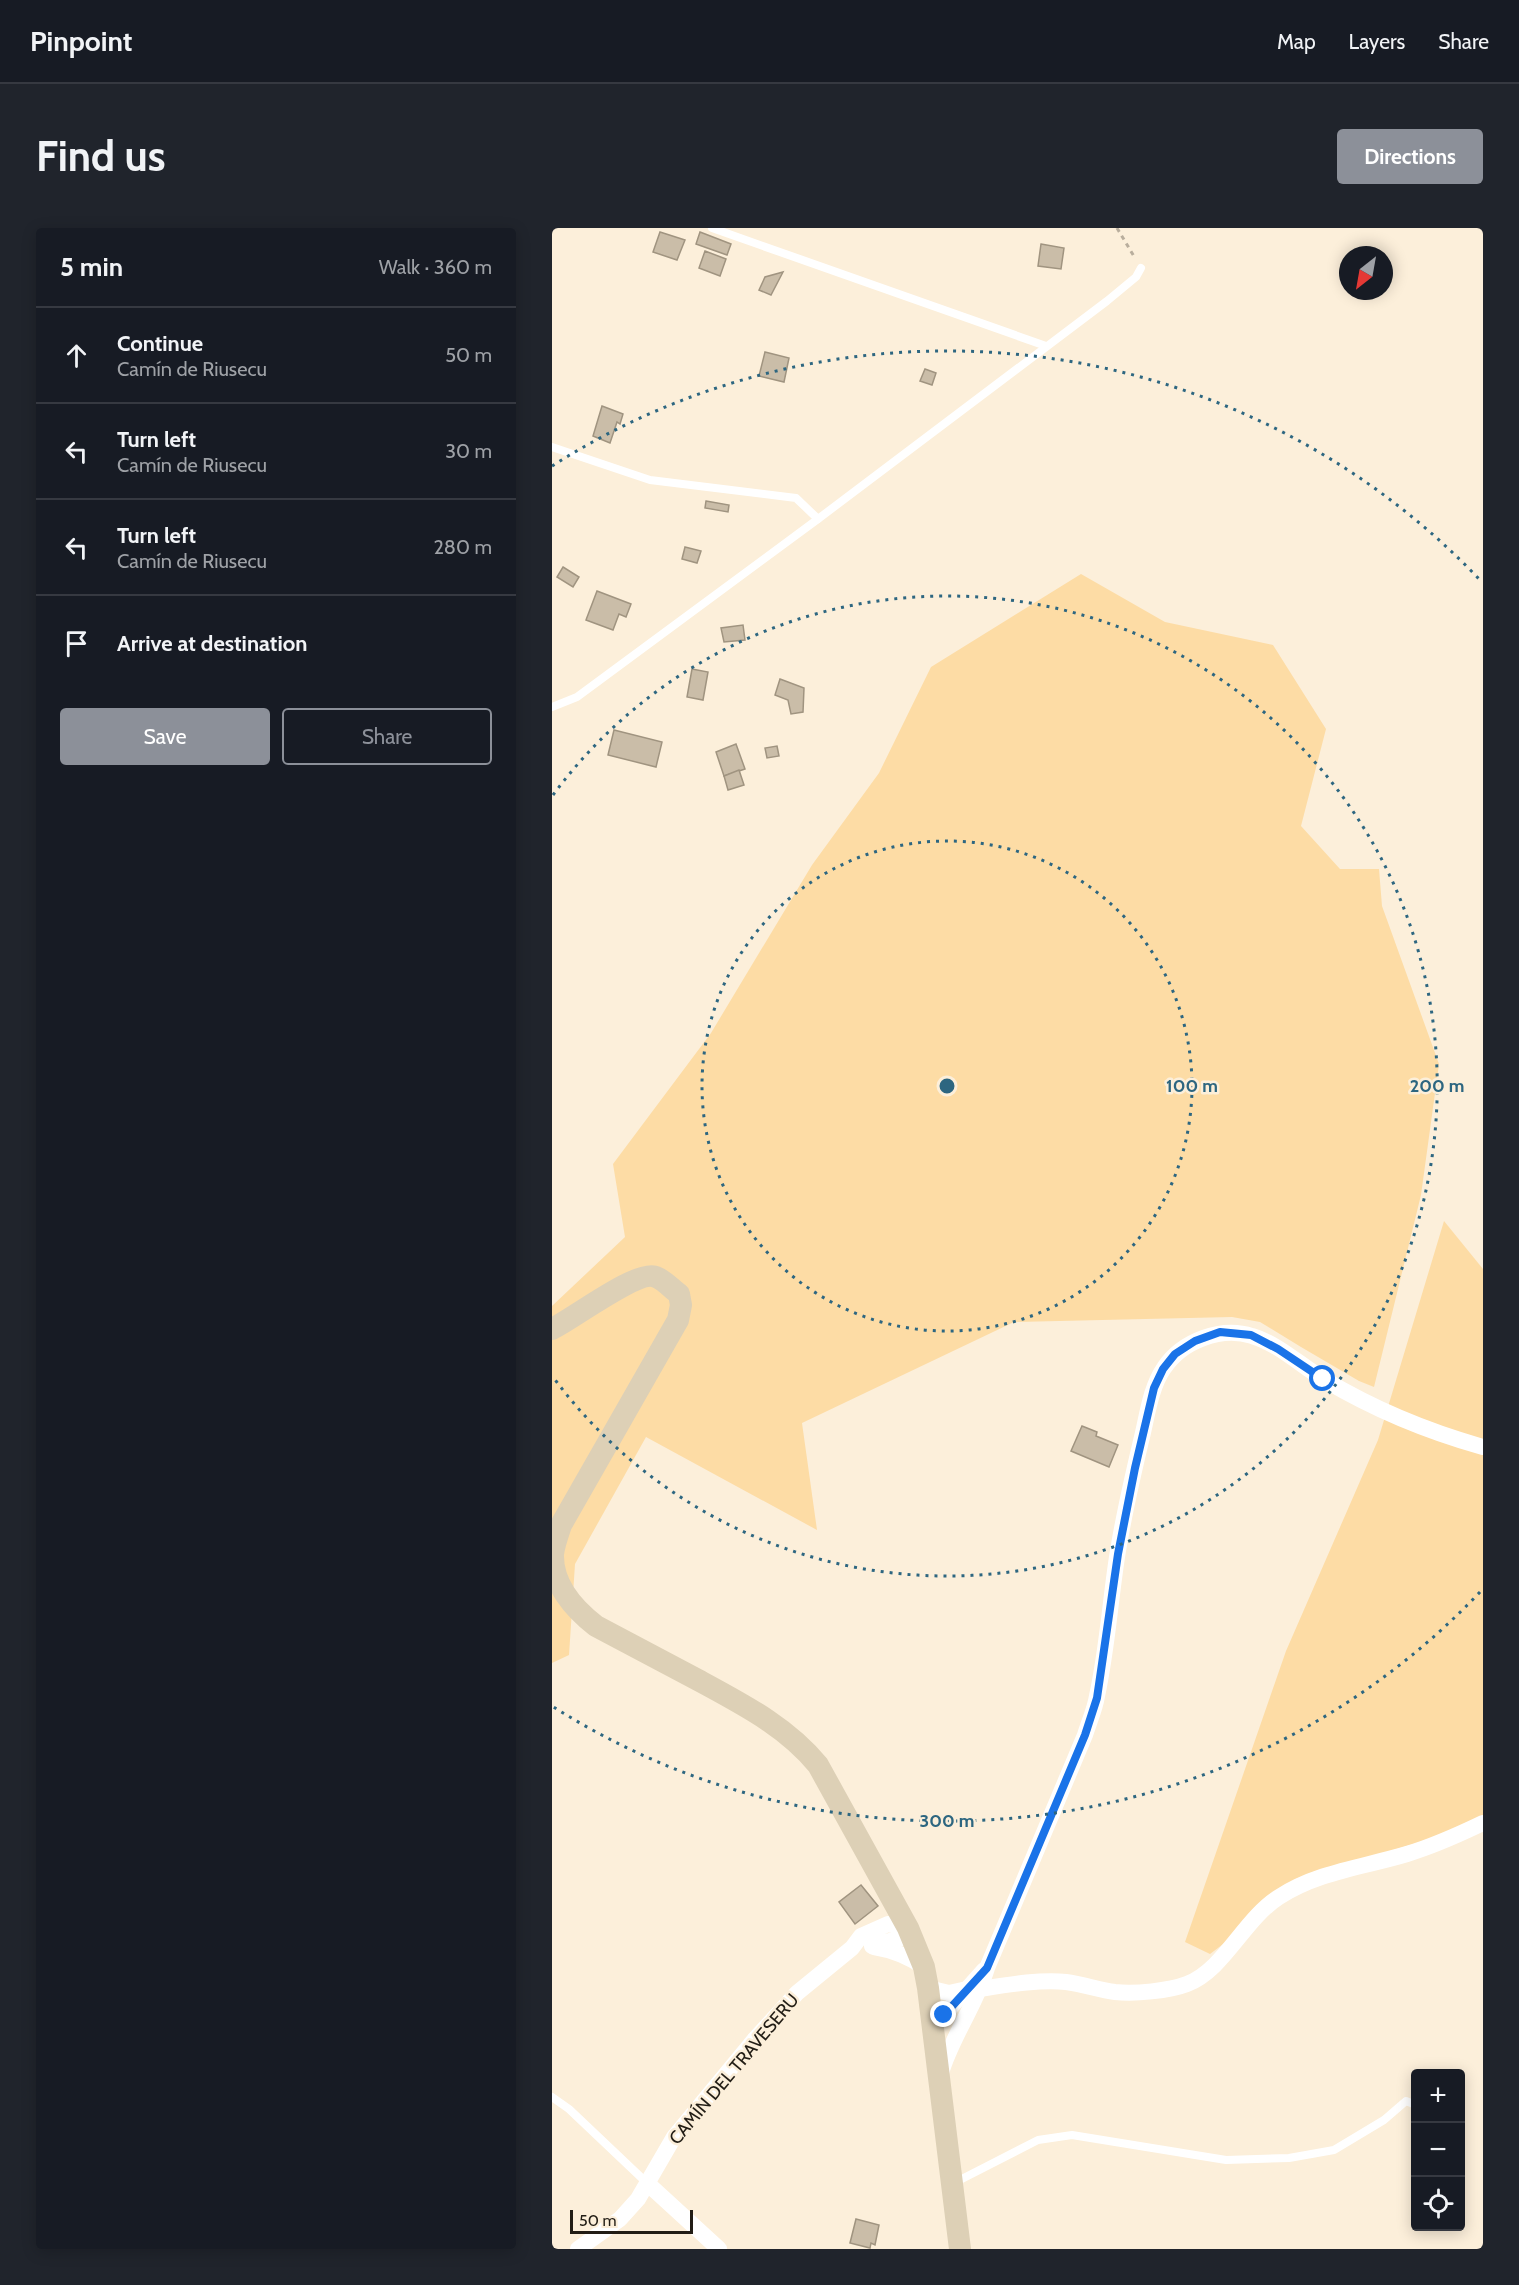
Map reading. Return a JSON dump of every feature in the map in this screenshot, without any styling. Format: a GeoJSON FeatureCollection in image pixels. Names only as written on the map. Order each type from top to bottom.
{"type":"FeatureCollection","features":[{"type":"Feature","properties":{"kind":"street"},"geometry":{"type":"LineString","coordinates":[[552,1329],[567,1322],[626,1284],[646,1275],[656,1276],[679,1294],[681,1305],[678,1320],[561,1526],[553,1554],[556,1576],[565,1595],[580,1614],[596,1626],[740,1703],[786,1732],[818,1765],[908,1928],[926,1978],[960,2249]]}},
{"type":"Feature","properties":{"kind":"street"},"geometry":{"type":"LineString","coordinates":[[933,2027],[973,1989],[987,1968],[1085,1735],[1097,1698],[1118,1554],[1135,1468],[1154,1388],[1163,1369],[1175,1354],[1195,1341],[1220,1332],[1251,1335],[1377,1410],[1435,1434],[1483,1448]]}},
{"type":"Feature","properties":{"kind":"street"},"geometry":{"type":"LineString","coordinates":[[872,1946],[891,1950],[949,1993],[1001,1986],[1064,1982],[1116,1992],[1139,1992],[1188,1984],[1226,1954],[1256,1915],[1279,1896],[1321,1876],[1450,1840],[1483,1823]]}},
{"type":"Feature","properties":{"kind":"street","name":"CAMÍN DEL TRAVESERU"},"geometry":{"type":"LineString","coordinates":[[579,2249],[620,2219],[638,2199],[674,2137],[754,2040],[797,1993],[852,1948],[861,1936],[888,1924],[908,1928]]}},
{"type":"Feature","properties":{"kind":"street"},"geometry":{"type":"LineString","coordinates":[[852,1948],[872,1946],[901,1938],[908,1928]]}},
{"type":"Feature","properties":{"kind":"street"},"geometry":{"type":"LineString","coordinates":[[939,2080],[947,2054],[967,2014],[973,1989]]}},
{"type":"Feature","properties":{"kind":"street"},"geometry":{"type":"LineString","coordinates":[[933,2027],[946,2029],[967,2014]]}},
{"type":"Feature","properties":{"kind":"street"},"geometry":{"type":"LineString","coordinates":[[647,2183],[719,2249]]}},
{"type":"Feature","properties":{"kind":"lane"},"geometry":{"type":"LineString","coordinates":[[712,228],[1046,346]]}},
{"type":"Feature","properties":{"kind":"lane"},"geometry":{"type":"LineString","coordinates":[[552,707],[577,697],[818,519],[1136,277],[1141,268]]}},
{"type":"Feature","properties":{"kind":"lane"},"geometry":{"type":"LineString","coordinates":[[552,447],[650,480],[796,498],[818,519]]}},
{"type":"Feature","properties":{"kind":"lane"},"geometry":{"type":"LineString","coordinates":[[552,2097],[568,2109],[647,2183]]}},
{"type":"Feature","properties":{"kind":"lane"},"geometry":{"type":"LineString","coordinates":[[952,2184],[1038,2140],[1072,2135],[1226,2160],[1289,2158],[1334,2150],[1384,2120],[1406,2101],[1411,2103]]}},
{"type":"Feature","properties":{"kind":"path"},"geometry":{"type":"LineString","coordinates":[[1117,228],[1141,268]]}},
{"type":"Feature","properties":{"kind":"shaded area"},"geometry":{"type":"Polygon","coordinates":[[[1081,574],[1165,622],[1273,645],[1326,729],[1301,826],[1340,869],[1379,869],[1382,906],[1439,1064],[1421,1195],[1374,1387],[1359,1381],[1260,1322],[1232,1317],[1014,1322],[802,1423],[817,1530],[646,1437],[575,1564],[569,1655],[552,1663],[552,1306],[625,1237],[613,1164],[711,1033],[812,865],[879,773],[931,667],[1081,574]]]}},
{"type":"Feature","properties":{"kind":"shaded area"},"geometry":{"type":"Polygon","coordinates":[[[1444,1221],[1483,1269],[1483,1817],[1460,1830],[1317,1873],[1210,1954],[1185,1942],[1286,1651],[1378,1440],[1444,1221]]]}},
{"type":"Feature","properties":{"kind":"building"},"geometry":{"type":"Polygon","coordinates":[[[660,232],[685,240],[677,260],[653,252],[660,232]]]}},
{"type":"Feature","properties":{"kind":"building"},"geometry":{"type":"Polygon","coordinates":[[[700,232],[731,244],[727,255],[696,244],[700,232]]]}},
{"type":"Feature","properties":{"kind":"building"},"geometry":{"type":"Polygon","coordinates":[[[1041,244],[1064,248],[1061,269],[1038,266],[1041,244]]]}},
{"type":"Feature","properties":{"kind":"building"},"geometry":{"type":"Polygon","coordinates":[[[705,251],[726,259],[720,276],[699,268],[705,251]]]}},
{"type":"Feature","properties":{"kind":"building"},"geometry":{"type":"Polygon","coordinates":[[[783,272],[771,295],[759,290],[765,277],[783,272]]]}},
{"type":"Feature","properties":{"kind":"building"},"geometry":{"type":"Polygon","coordinates":[[[765,352],[789,358],[784,382],[759,376],[765,352]]]}},
{"type":"Feature","properties":{"kind":"building"},"geometry":{"type":"Polygon","coordinates":[[[925,369],[936,373],[932,385],[920,381],[925,369]]]}},
{"type":"Feature","properties":{"kind":"building"},"geometry":{"type":"Polygon","coordinates":[[[602,406],[623,414],[620,424],[617,422],[610,443],[593,436],[602,406]]]}},
{"type":"Feature","properties":{"kind":"building"},"geometry":{"type":"Polygon","coordinates":[[[706,501],[729,505],[728,512],[705,508],[706,501]]]}},
{"type":"Feature","properties":{"kind":"building"},"geometry":{"type":"Polygon","coordinates":[[[685,547],[701,551],[697,563],[682,559],[685,547]]]}},
{"type":"Feature","properties":{"kind":"building"},"geometry":{"type":"Polygon","coordinates":[[[563,567],[579,577],[573,587],[557,577],[563,567]]]}},
{"type":"Feature","properties":{"kind":"building"},"geometry":{"type":"Polygon","coordinates":[[[597,591],[631,604],[626,617],[619,614],[613,630],[586,620],[597,591]]]}},
{"type":"Feature","properties":{"kind":"building"},"geometry":{"type":"Polygon","coordinates":[[[743,625],[745,640],[724,642],[721,628],[743,625]]]}},
{"type":"Feature","properties":{"kind":"building"},"geometry":{"type":"Polygon","coordinates":[[[692,669],[708,672],[703,700],[687,697],[692,669]]]}},
{"type":"Feature","properties":{"kind":"building"},"geometry":{"type":"Polygon","coordinates":[[[780,679],[804,688],[803,712],[791,714],[788,700],[775,695],[780,679]]]}},
{"type":"Feature","properties":{"kind":"building"},"geometry":{"type":"Polygon","coordinates":[[[614,730],[662,742],[656,767],[608,755],[614,730]]]}},
{"type":"Feature","properties":{"kind":"building"},"geometry":{"type":"Polygon","coordinates":[[[736,744],[745,769],[724,776],[716,752],[736,744]]]}},
{"type":"Feature","properties":{"kind":"building"},"geometry":{"type":"Polygon","coordinates":[[[777,746],[779,756],[767,758],[765,748],[777,746]]]}},
{"type":"Feature","properties":{"kind":"building"},"geometry":{"type":"Polygon","coordinates":[[[739,770],[744,785],[728,790],[724,776],[739,770]]]}},
{"type":"Feature","properties":{"kind":"building"},"geometry":{"type":"Polygon","coordinates":[[[1082,1426],[1097,1432],[1096,1436],[1118,1445],[1109,1467],[1071,1451],[1082,1426]]]}},
{"type":"Feature","properties":{"kind":"building"},"geometry":{"type":"Polygon","coordinates":[[[861,1885],[878,1906],[855,1924],[839,1902],[861,1885]]]}},
{"type":"Feature","properties":{"kind":"building"},"geometry":{"type":"Polygon","coordinates":[[[856,2219],[879,2225],[875,2245],[871,2243],[870,2248],[850,2243],[856,2219]]]}},
{"type":"Feature","properties":{"kind":"route"},"geometry":{"type":"LineString","coordinates":[[944,2015],[987,1968],[1085,1735],[1097,1698],[1118,1554],[1135,1468],[1154,1388],[1163,1369],[1175,1354],[1195,1341],[1220,1332],[1251,1335],[1278,1349],[1323,1379]]}}]}
